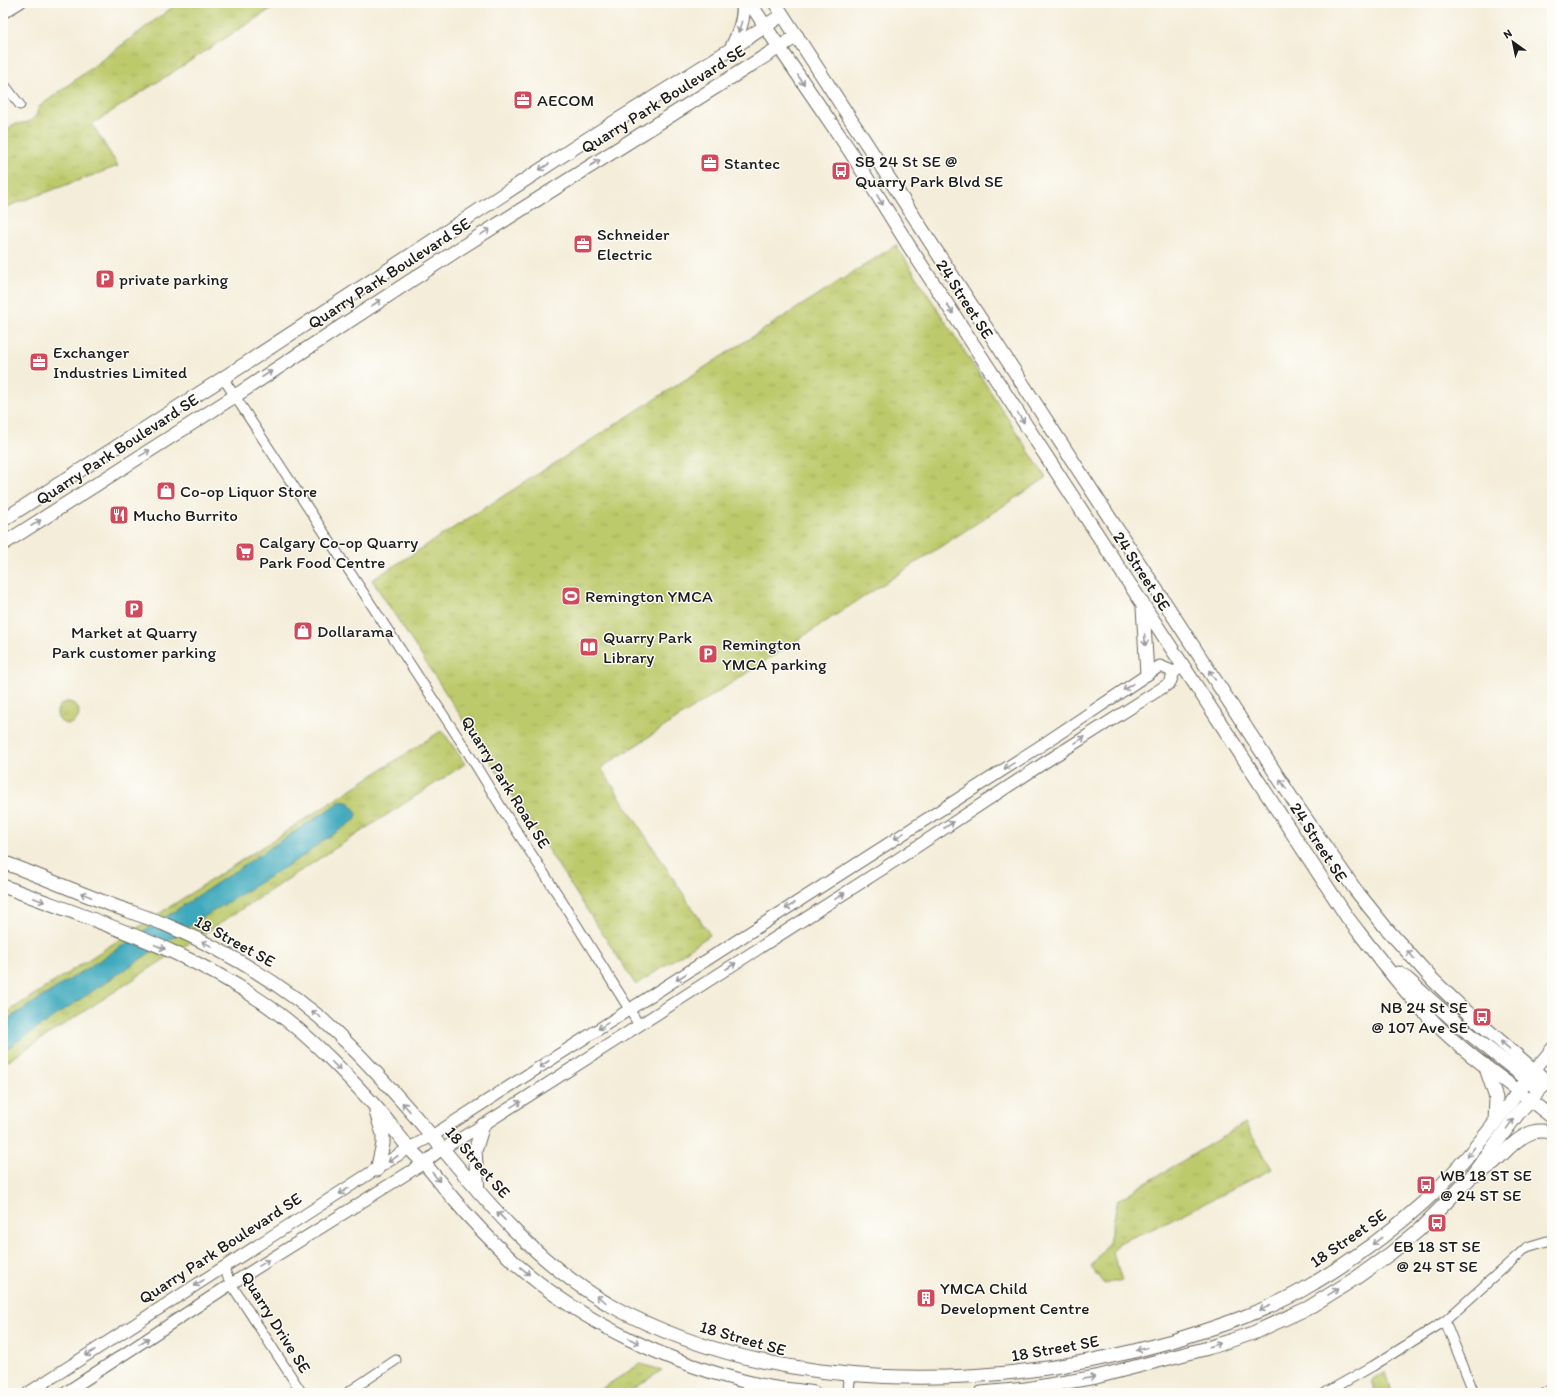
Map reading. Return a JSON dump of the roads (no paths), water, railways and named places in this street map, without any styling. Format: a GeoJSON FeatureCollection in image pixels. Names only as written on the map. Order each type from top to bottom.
{"type":"FeatureCollection","features":[{"type":"Feature","properties":{"kind":"main road"},"geometry":{"type":"LineString","coordinates":[[731,49],[741,25],[744,11],[743,3]]}},
{"type":"Feature","properties":{"kind":"main road","name":"24 Street SE"},"geometry":{"type":"LineString","coordinates":[[750,3],[850,151],[909,246],[1143,605],[1179,669],[1339,906],[1384,965],[1436,1024],[1461,1047],[1485,1065],[1523,1086],[1530,1100],[1552,1117]]}},
{"type":"Feature","properties":{"kind":"main road","name":"24 Street SE"},"geometry":{"type":"LineString","coordinates":[[775,3],[1297,806],[1354,888],[1386,928],[1432,979],[1460,1006],[1534,1070],[1550,1081]]}},
{"type":"Feature","properties":{"kind":"main road","name":"Quarry Park Boulevard SE"},"geometry":{"type":"LineString","coordinates":[[3,520],[589,138],[731,49],[782,15]]}},
{"type":"Feature","properties":{"kind":"main road","name":"Quarry Park Boulevard SE"},"geometry":{"type":"LineString","coordinates":[[3,544],[235,396],[462,247],[797,36]]}},
{"type":"Feature","properties":{"kind":"main road"},"geometry":{"type":"LineString","coordinates":[[1143,605],[1147,674]]}},
{"type":"Feature","properties":{"kind":"main road","name":"18 Street SE"},"geometry":{"type":"LineString","coordinates":[[3,862],[107,904],[162,923],[203,941],[251,968],[323,1019],[366,1061],[478,1191],[516,1232],[567,1277],[608,1304],[649,1326],[702,1348],[745,1362],[788,1370],[849,1378],[896,1380],[953,1380],[1012,1374],[1069,1366],[1141,1350],[1203,1332],[1260,1310],[1310,1286],[1347,1263],[1402,1221],[1427,1199],[1466,1158],[1534,1070]]}},
{"type":"Feature","properties":{"kind":"main road"},"geometry":{"type":"LineString","coordinates":[[3,886],[139,938],[191,960],[218,974],[279,1014],[312,1042],[375,1106],[409,1148],[424,1163],[483,1231],[514,1262],[542,1286],[574,1308],[603,1325],[661,1354],[683,1363],[726,1377],[763,1385],[814,1393]]}},
{"type":"Feature","properties":{"kind":"main road"},"geometry":{"type":"LineString","coordinates":[[1384,965],[1405,977],[1461,1027],[1523,1086],[1550,1081]]}},
{"type":"Feature","properties":{"kind":"main road"},"geometry":{"type":"LineString","coordinates":[[1485,1065],[1496,1098],[1495,1122]]}},
{"type":"Feature","properties":{"kind":"main road","name":"18 Street SE"},"geometry":{"type":"LineString","coordinates":[[982,1393],[1026,1389],[1096,1377],[1208,1348],[1253,1333],[1308,1308],[1391,1254],[1424,1225],[1470,1178],[1530,1100],[1550,1081]]}},
{"type":"Feature","properties":{"kind":"main road"},"geometry":{"type":"LineString","coordinates":[[375,1106],[383,1134],[383,1144],[377,1170]]}},
{"type":"Feature","properties":{"kind":"main road"},"geometry":{"type":"LineString","coordinates":[[478,1191],[475,1151],[478,1137],[483,1125]]}},
{"type":"Feature","properties":{"kind":"main road"},"geometry":{"type":"LineString","coordinates":[[1470,1178],[1484,1172],[1517,1142],[1533,1132],[1552,1132]]}},
{"type":"Feature","properties":{"kind":"street"},"geometry":{"type":"LineString","coordinates":[[3,14],[21,3]]}},
{"type":"Feature","properties":{"kind":"street"},"geometry":{"type":"LineString","coordinates":[[3,82],[20,106]]}},
{"type":"Feature","properties":{"kind":"street","name":"Quarry Park Road SE"},"geometry":{"type":"LineString","coordinates":[[223,378],[467,751],[639,1025]]}},
{"type":"Feature","properties":{"kind":"street"},"geometry":{"type":"LineString","coordinates":[[65,1393],[231,1284],[424,1163],[442,1149],[483,1125],[1170,683],[1179,669],[1160,666],[1147,674],[1042,745],[432,1136]]}},
{"type":"Feature","properties":{"kind":"street"},"geometry":{"type":"LineString","coordinates":[[850,867],[860,883]]}},
{"type":"Feature","properties":{"kind":"street"},"geometry":{"type":"LineString","coordinates":[[1534,1070],[1552,1048]]}},
{"type":"Feature","properties":{"kind":"street","name":"Quarry Park Boulevard SE"},"geometry":{"type":"LineString","coordinates":[[28,1393],[409,1148],[432,1136]]}},
{"type":"Feature","properties":{"kind":"street"},"geometry":{"type":"LineString","coordinates":[[1325,1393],[1391,1355],[1444,1321],[1527,1247],[1547,1241]]}},
{"type":"Feature","properties":{"kind":"street","name":"Quarry Drive SE"},"geometry":{"type":"LineString","coordinates":[[224,1267],[231,1284],[302,1393]]}},
{"type":"Feature","properties":{"kind":"street"},"geometry":{"type":"LineString","coordinates":[[1444,1321],[1474,1393]]}},
{"type":"Feature","properties":{"kind":"street"},"geometry":{"type":"LineString","coordinates":[[347,1393],[396,1360]]}},
{"type":"Feature","properties":{"kind":"street"},"geometry":{"type":"LineString","coordinates":[[848,1393],[849,1378]]}},
{"type":"Feature","properties":{"kind":"street"},"geometry":{"type":"LineString","coordinates":[[1545,1393],[1552,1389]]}},
{"type":"Feature","properties":{"kind":"water"},"geometry":{"type":"Polygon","coordinates":[[[341,801],[350,803],[357,814],[355,820],[318,844],[308,853],[202,918],[3,1051],[3,1022],[122,946],[341,801]]]}},
{"type":"Feature","properties":{"kind":"place","name":"AECOM"},"geometry":{"type":"Point","coordinates":[523,100]}},
{"type":"Feature","properties":{"kind":"place","name":"Stantec"},"geometry":{"type":"Point","coordinates":[710,163]}},
{"type":"Feature","properties":{"kind":"place","name":"SB 24 St SE @ Quarry Park Blvd SE"},"geometry":{"type":"Point","coordinates":[841,171]}},
{"type":"Feature","properties":{"kind":"place","name":"Schneider Electric"},"geometry":{"type":"Point","coordinates":[583,244]}},
{"type":"Feature","properties":{"kind":"place","name":"private parking"},"geometry":{"type":"Point","coordinates":[105,279]}},
{"type":"Feature","properties":{"kind":"place","name":"Exchanger Industries Limited"},"geometry":{"type":"Point","coordinates":[39,362]}},
{"type":"Feature","properties":{"kind":"place","name":"Co-op Liquor Store"},"geometry":{"type":"Point","coordinates":[166,491]}},
{"type":"Feature","properties":{"kind":"place","name":"Mucho Burrito"},"geometry":{"type":"Point","coordinates":[119,515]}},
{"type":"Feature","properties":{"kind":"place","name":"Calgary Co-op Quarry Park Food Centre"},"geometry":{"type":"Point","coordinates":[245,552]}},
{"type":"Feature","properties":{"kind":"place","name":"Remington YMCA"},"geometry":{"type":"Point","coordinates":[571,596]}},
{"type":"Feature","properties":{"kind":"place","name":"Market at Quarry Park customer parking"},"geometry":{"type":"Point","coordinates":[134,609]}},
{"type":"Feature","properties":{"kind":"place","name":"Dollarama"},"geometry":{"type":"Point","coordinates":[303,631]}},
{"type":"Feature","properties":{"kind":"place","name":"Quarry Park Library"},"geometry":{"type":"Point","coordinates":[589,647]}},
{"type":"Feature","properties":{"kind":"place","name":"Remington YMCA parking"},"geometry":{"type":"Point","coordinates":[708,654]}},
{"type":"Feature","properties":{"kind":"place","name":"NB 24 St SE @ 107 Ave SE"},"geometry":{"type":"Point","coordinates":[1482,1017]}},
{"type":"Feature","properties":{"kind":"place","name":"WB 18 ST SE @ 24 ST SE"},"geometry":{"type":"Point","coordinates":[1426,1185]}},
{"type":"Feature","properties":{"kind":"place","name":"EB 18 ST SE @ 24 ST SE"},"geometry":{"type":"Point","coordinates":[1437,1223]}},
{"type":"Feature","properties":{"kind":"place","name":"YMCA Child Development Centre"},"geometry":{"type":"Point","coordinates":[926,1298]}}]}
